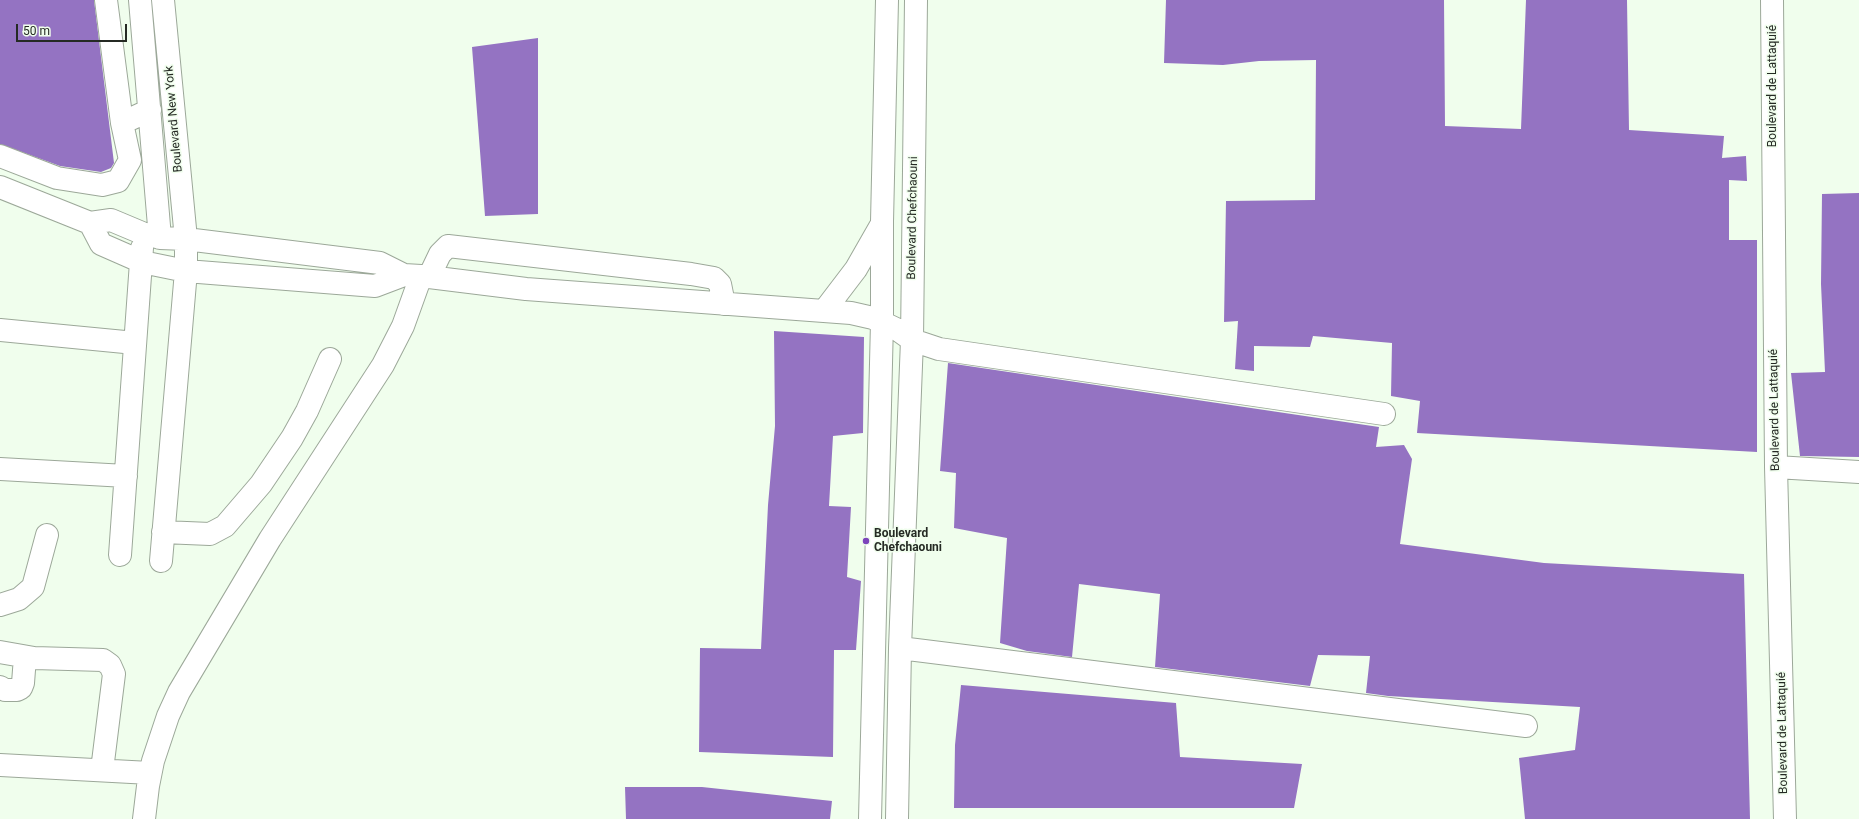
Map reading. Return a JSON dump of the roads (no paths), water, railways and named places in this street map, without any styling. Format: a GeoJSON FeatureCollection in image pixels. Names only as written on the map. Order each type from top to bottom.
{"type":"FeatureCollection","features":[{"type":"Feature","properties":{"kind":"street"},"geometry":{"type":"LineString","coordinates":[[0,156],[57,178],[102,184],[118,181],[130,160],[122,123],[106,0]]}},
{"type":"Feature","properties":{"kind":"street"},"geometry":{"type":"LineString","coordinates":[[870,819],[882,322],[882,222],[887,0]]}},
{"type":"Feature","properties":{"kind":"street","name":"Boulevard Chefchaouni"},"geometry":{"type":"LineString","coordinates":[[897,819],[900,648],[912,340],[916,0]]}},
{"type":"Feature","properties":{"kind":"street","name":"Boulevard de Lattaquié"},"geometry":{"type":"LineString","coordinates":[[1772,0],[1776,467],[1785,819]]}},
{"type":"Feature","properties":{"kind":"street"},"geometry":{"type":"LineString","coordinates":[[141,7],[164,6]]}},
{"type":"Feature","properties":{"kind":"street","name":"Boulevard New York"},"geometry":{"type":"LineString","coordinates":[[161,561],[186,271],[186,239],[164,6]]}},
{"type":"Feature","properties":{"kind":"street","name":"Boulevard New York"},"geometry":{"type":"LineString","coordinates":[[120,555],[142,262],[151,235],[150,110],[141,7]]}},
{"type":"Feature","properties":{"kind":"street"},"geometry":{"type":"LineString","coordinates":[[886,56],[915,56]]}},
{"type":"Feature","properties":{"kind":"street"},"geometry":{"type":"LineString","coordinates":[[122,123],[150,110]]}},
{"type":"Feature","properties":{"kind":"street"},"geometry":{"type":"LineString","coordinates":[[0,186],[90,223],[111,220],[151,235],[380,263],[418,276],[526,289],[851,312],[882,322],[912,340],[939,349],[1384,414]]}},
{"type":"Feature","properties":{"kind":"street"},"geometry":{"type":"LineString","coordinates":[[824,311],[856,269],[882,222]]}},
{"type":"Feature","properties":{"kind":"street"},"geometry":{"type":"LineString","coordinates":[[90,223],[101,244],[142,262],[186,271],[375,286],[418,276]]}},
{"type":"Feature","properties":{"kind":"street"},"geometry":{"type":"LineString","coordinates":[[144,819],[150,773],[159,741],[179,692],[270,539],[383,365],[403,326],[418,276],[448,246],[683,273],[714,278],[720,284],[724,304]]}},
{"type":"Feature","properties":{"kind":"street"},"geometry":{"type":"LineString","coordinates":[[0,330],[135,343]]}},
{"type":"Feature","properties":{"kind":"street"},"geometry":{"type":"LineString","coordinates":[[163,532],[210,534],[225,526],[261,484],[292,438],[307,411],[330,360]]}},
{"type":"Feature","properties":{"kind":"street"},"geometry":{"type":"LineString","coordinates":[[1776,467],[1859,472]]}},
{"type":"Feature","properties":{"kind":"street"},"geometry":{"type":"LineString","coordinates":[[0,469],[126,476]]}},
{"type":"Feature","properties":{"kind":"street"},"geometry":{"type":"LineString","coordinates":[[0,605],[19,599],[33,587],[47,535]]}},
{"type":"Feature","properties":{"kind":"street"},"geometry":{"type":"LineString","coordinates":[[900,648],[1526,726]]}},
{"type":"Feature","properties":{"kind":"street"},"geometry":{"type":"LineString","coordinates":[[0,652],[25,657],[103,660],[110,665],[114,674],[102,770]]}},
{"type":"Feature","properties":{"kind":"street"},"geometry":{"type":"LineString","coordinates":[[0,687],[5,690],[17,690],[21,688],[23,683],[25,657]]}},
{"type":"Feature","properties":{"kind":"street"},"geometry":{"type":"LineString","coordinates":[[0,764],[150,773]]}},
{"type":"Feature","properties":{"kind":"place","name":"Boulevard Chefchaouni"},"geometry":{"type":"Point","coordinates":[866,541]}}]}
